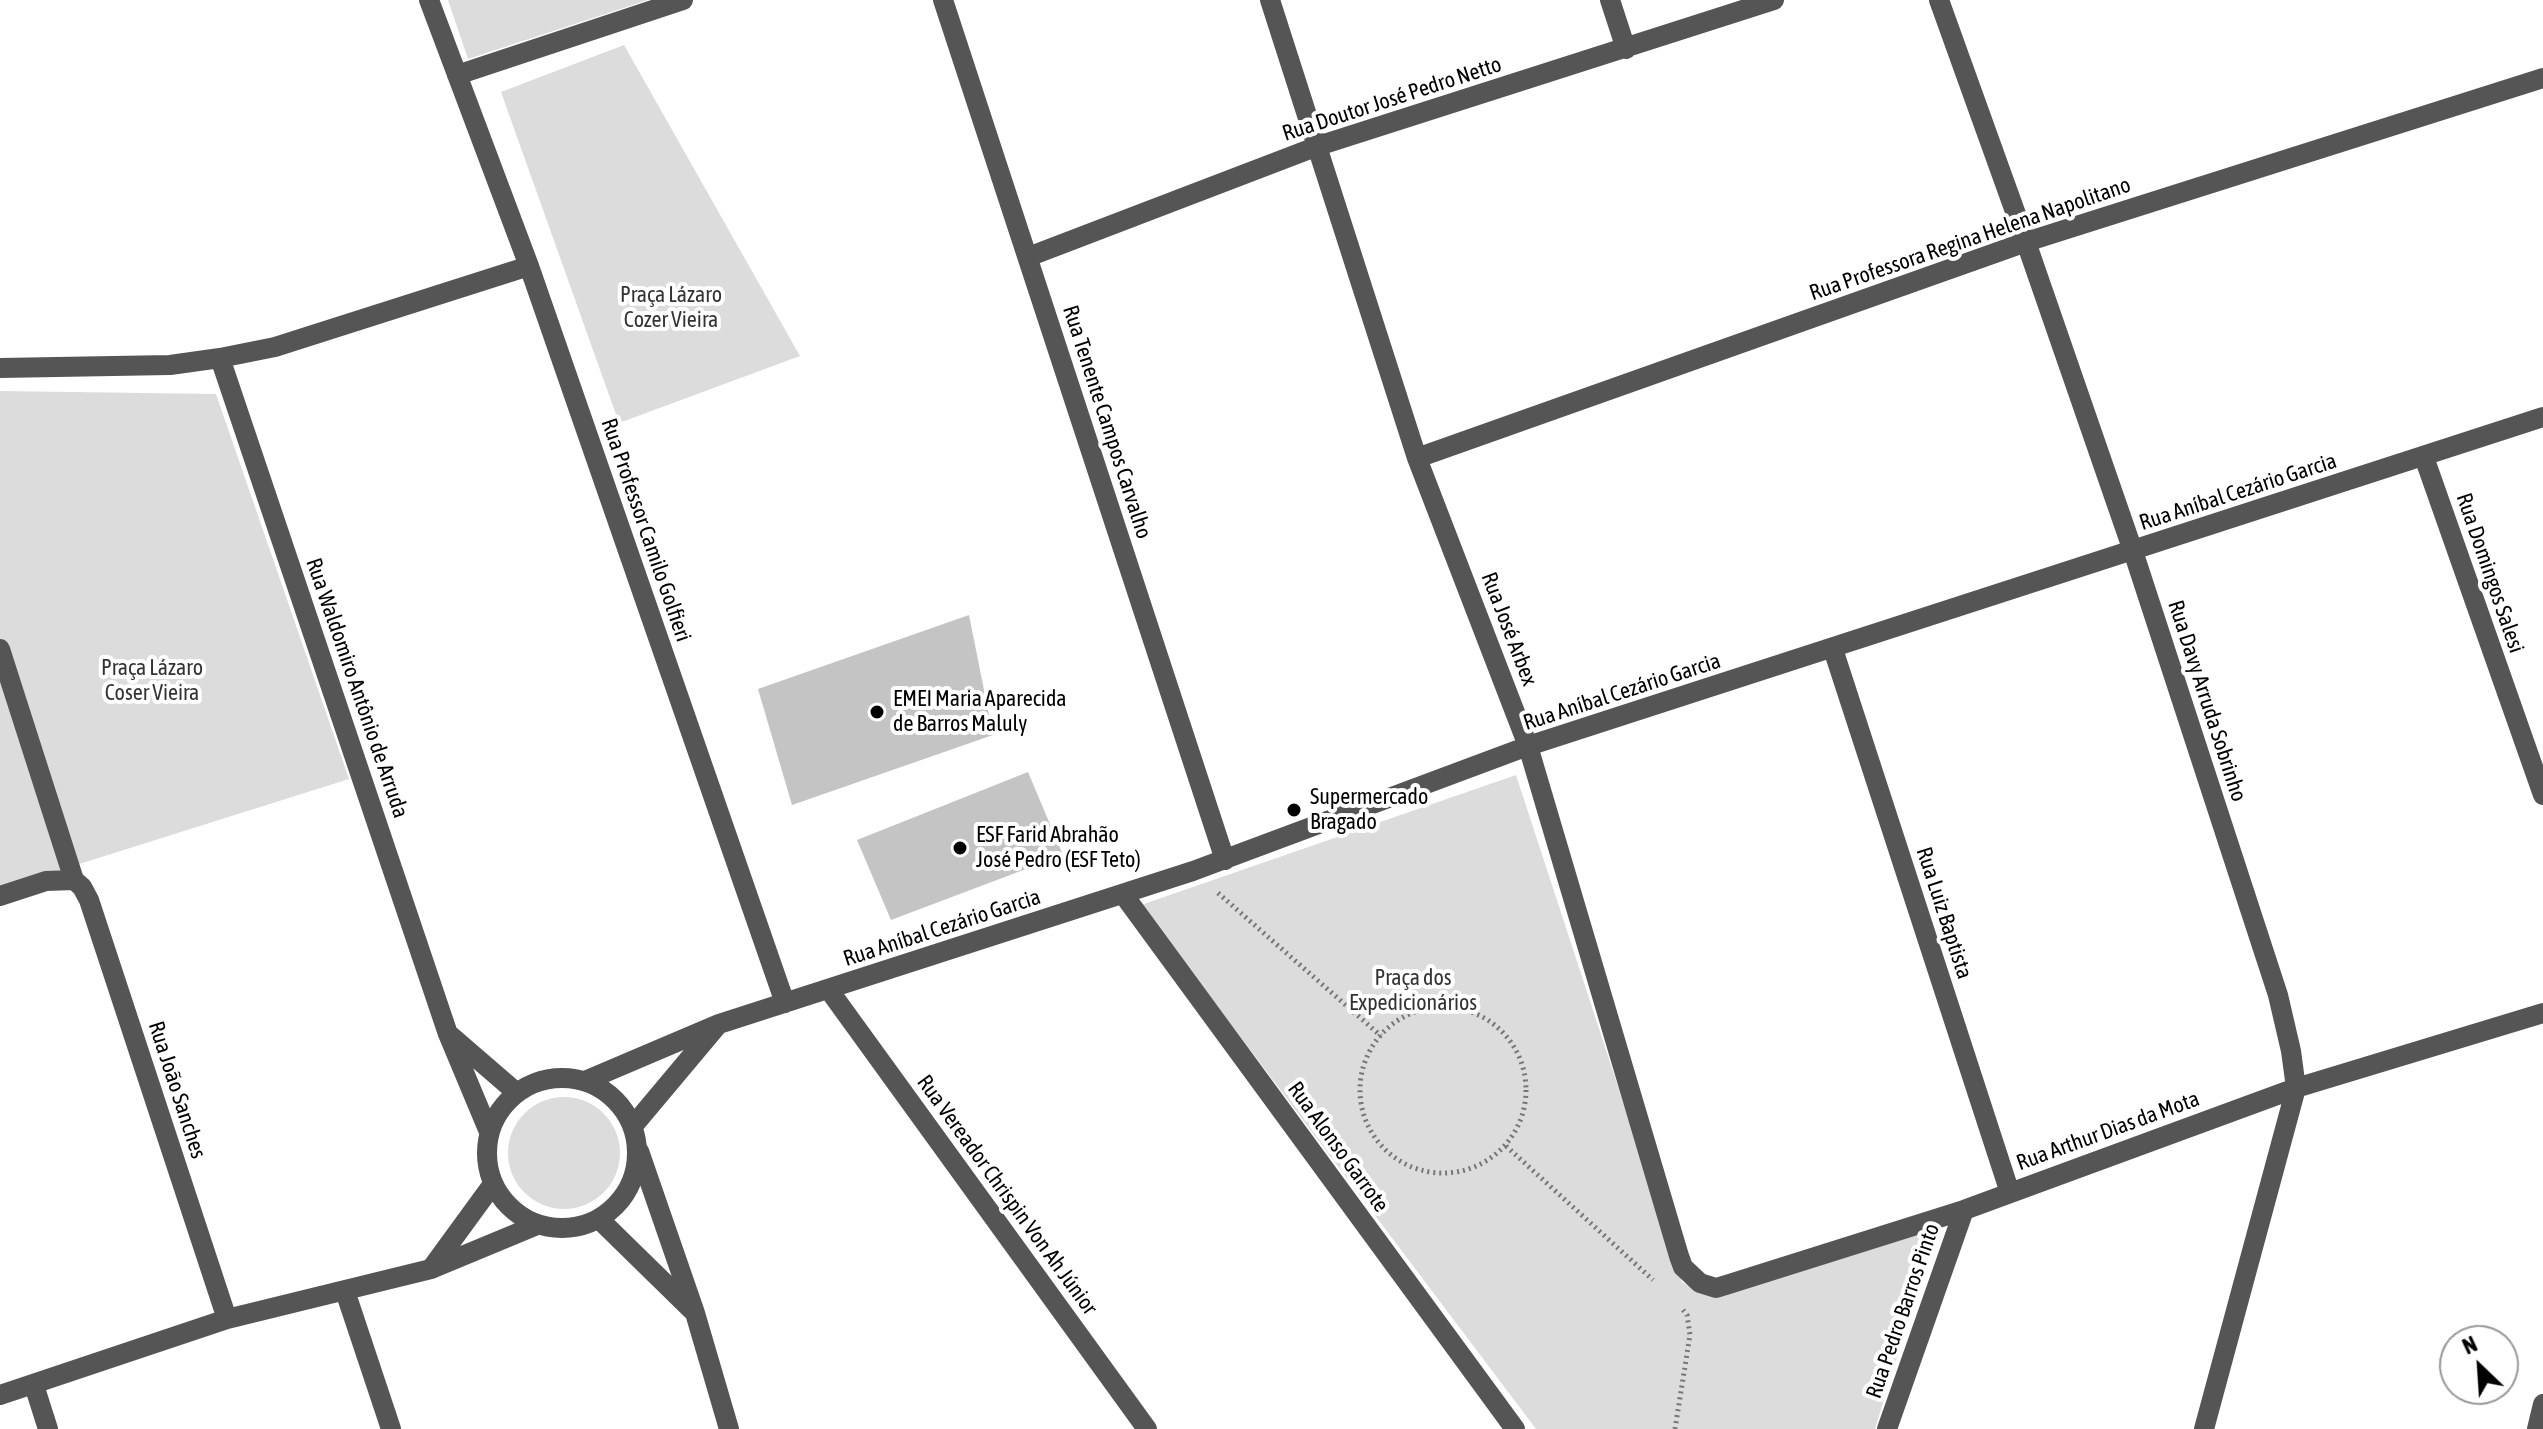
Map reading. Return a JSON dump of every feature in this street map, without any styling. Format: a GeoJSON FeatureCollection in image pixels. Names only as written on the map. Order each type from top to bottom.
{"type":"FeatureCollection","features":[{"type":"Feature","properties":{"kind":"street","name":"Rua Professor Camilo Golfieri"},"geometry":{"type":"LineString","coordinates":[[429,0],[529,266],[785,1003]]}},
{"type":"Feature","properties":{"kind":"street"},"geometry":{"type":"LineString","coordinates":[[457,75],[683,0]]}},
{"type":"Feature","properties":{"kind":"street","name":"Rua Tenente Campos Carvalho"},"geometry":{"type":"LineString","coordinates":[[943,0],[1225,860]]}},
{"type":"Feature","properties":{"kind":"street","name":"Rua José Arbex"},"geometry":{"type":"LineString","coordinates":[[1270,0],[1417,458],[1528,746],[1679,1256],[1692,1277]]}},
{"type":"Feature","properties":{"kind":"street"},"geometry":{"type":"LineString","coordinates":[[1610,0],[1626,49]]}},
{"type":"Feature","properties":{"kind":"street","name":"Rua Doutor José Pedro Netto"},"geometry":{"type":"LineString","coordinates":[[1028,257],[1318,146],[1774,0]]}},
{"type":"Feature","properties":{"kind":"street","name":"Rua Davy Arruda Sobrinho"},"geometry":{"type":"LineString","coordinates":[[1939,0],[2133,551],[2278,995],[2296,1088],[2204,1429]]}},
{"type":"Feature","properties":{"kind":"street","name":"Rua Professora Regina Helena Napolitano"},"geometry":{"type":"LineString","coordinates":[[1417,458],[2026,242],[2543,78]]}},
{"type":"Feature","properties":{"kind":"street"},"geometry":{"type":"LineString","coordinates":[[0,368],[170,365],[220,358],[275,347],[529,266]]}},
{"type":"Feature","properties":{"kind":"street","name":"Rua Waldomiro Antônio de Arruda"},"geometry":{"type":"LineString","coordinates":[[220,358],[448,1034],[489,1132]]}},
{"type":"Feature","properties":{"kind":"street","name":"Rua Aníbal Cezário Garcia"},"geometry":{"type":"LineString","coordinates":[[585,1081],[719,1024],[1193,871],[1528,746],[2543,417]]}},
{"type":"Feature","properties":{"kind":"street","name":"Rua Domingos Salesi"},"geometry":{"type":"LineString","coordinates":[[2424,457],[2543,795]]}},
{"type":"Feature","properties":{"kind":"street","name":"Rua João Sanches"},"geometry":{"type":"LineString","coordinates":[[0,649],[74,880],[89,900],[227,1319]]}},
{"type":"Feature","properties":{"kind":"street","name":"Rua Luiz Baptista"},"geometry":{"type":"LineString","coordinates":[[1833,649],[2010,1193]]}},
{"type":"Feature","properties":{"kind":"street"},"geometry":{"type":"LineString","coordinates":[[0,896],[46,881],[74,880]]}},
{"type":"Feature","properties":{"kind":"street","name":"Rua Alonso Garrote"},"geometry":{"type":"LineString","coordinates":[[1123,894],[1515,1429]]}},
{"type":"Feature","properties":{"kind":"street","name":"Rua Vereador Chrispin Von Ah Júnior"},"geometry":{"type":"LineString","coordinates":[[829,990],[1147,1429]]}},
{"type":"Feature","properties":{"kind":"street","name":"Rua Arthur Dias da Mota"},"geometry":{"type":"LineString","coordinates":[[1692,1277],[1708,1287],[1726,1285],[1964,1210],[2296,1088],[2543,1013]]}},
{"type":"Feature","properties":{"kind":"street"},"geometry":{"type":"LineString","coordinates":[[633,1126],[719,1024]]}},
{"type":"Feature","properties":{"kind":"street"},"geometry":{"type":"LineString","coordinates":[[448,1034],[517,1093]]}},
{"type":"Feature","properties":{"kind":"street"},"geometry":{"type":"LineString","coordinates":[[638,1146],[637,1167],[629,1188],[616,1206],[599,1219],[579,1227],[557,1229],[537,1225],[510,1209],[493,1184],[487,1158],[489,1132],[500,1111],[517,1093],[538,1081],[562,1078],[585,1081],[606,1091],[622,1106],[633,1126],[695,1313],[726,1420],[737,1429]]}},
{"type":"Feature","properties":{"kind":"street"},"geometry":{"type":"LineString","coordinates":[[431,1269],[493,1184]]}},
{"type":"Feature","properties":{"kind":"street","name":"Rua Pedro Barros Pinto"},"geometry":{"type":"LineString","coordinates":[[1887,1429],[1964,1210]]}},
{"type":"Feature","properties":{"kind":"street"},"geometry":{"type":"LineString","coordinates":[[599,1219],[695,1313]]}},
{"type":"Feature","properties":{"kind":"street"},"geometry":{"type":"LineString","coordinates":[[0,1395],[227,1319],[431,1269],[537,1225]]}},
{"type":"Feature","properties":{"kind":"street"},"geometry":{"type":"LineString","coordinates":[[345,1291],[391,1429]]}},
{"type":"Feature","properties":{"kind":"street"},"geometry":{"type":"LineString","coordinates":[[34,1385],[48,1429]]}},
{"type":"Feature","properties":{"kind":"street"},"geometry":{"type":"LineString","coordinates":[[2537,1429],[2543,1404]]}},
{"type":"Feature","properties":{"kind":"path"},"geometry":{"type":"LineString","coordinates":[[1193,871],[1381,1036]]}},
{"type":"Feature","properties":{"kind":"path"},"geometry":{"type":"LineString","coordinates":[[1457,1007],[1483,1016],[1506,1034],[1517,1050],[1527,1081],[1527,1098],[1517,1129],[1506,1146],[1473,1168],[1430,1174],[1399,1163],[1376,1143],[1361,1111],[1358,1086],[1363,1062],[1381,1036],[1403,1016],[1425,1008],[1457,1007]]}},
{"type":"Feature","properties":{"kind":"path"},"geometry":{"type":"LineString","coordinates":[[1506,1146],[1662,1289]]}},
{"type":"Feature","properties":{"kind":"path"},"geometry":{"type":"LineString","coordinates":[[1675,1429],[1690,1335],[1687,1315],[1680,1307]]}},
{"type":"Feature","properties":{"kind":"green space"},"geometry":{"type":"Polygon","coordinates":[[[448,0],[648,0],[468,59],[448,0]]]}},
{"type":"Feature","properties":{"kind":"green space","name":"Praça Lázaro Cozer Vieira"},"geometry":{"type":"Polygon","coordinates":[[[624,45],[800,356],[619,423],[501,92],[624,45]]]}},
{"type":"Feature","properties":{"kind":"green space","name":"Praça Lázaro Coser Vieira"},"geometry":{"type":"Polygon","coordinates":[[[0,391],[216,394],[349,779],[0,889],[0,391]]]}},
{"type":"Feature","properties":{"kind":"green space","name":"Praça dos Expedicionários"},"geometry":{"type":"Polygon","coordinates":[[[1516,775],[1682,1282],[1700,1292],[1938,1223],[1875,1429],[1536,1429],[1141,905],[1516,775]]]}},
{"type":"Feature","properties":{"kind":"green space"},"geometry":{"type":"Polygon","coordinates":[[[564,1097],[586,1101],[604,1113],[616,1131],[620,1153],[616,1175],[604,1193],[586,1205],[564,1209],[542,1205],[524,1193],[512,1175],[508,1153],[512,1131],[524,1113],[542,1101],[564,1097]]]}},
{"type":"Feature","properties":{"kind":"building","name":"EMEI Maria Aparecida de Barros Maluly"},"geometry":{"type":"Polygon","coordinates":[[[969,615],[993,735],[792,805],[758,689],[969,615]]]}},
{"type":"Feature","properties":{"kind":"building","name":"ESF Farid Abrahão José Pedro (ESF Teto)"},"geometry":{"type":"Polygon","coordinates":[[[1028,772],[1063,855],[891,920],[857,840],[1028,772]]]}},
{"type":"Feature","properties":{"kind":"place","name":"EMEI Maria Aparecida de Barros Maluly"},"geometry":{"type":"Point","coordinates":[877,712]}},
{"type":"Feature","properties":{"kind":"place","name":"Supermercado Bragado"},"geometry":{"type":"Point","coordinates":[1294,810]}},
{"type":"Feature","properties":{"kind":"place","name":"ESF Farid Abrahão José Pedro (ESF Teto)"},"geometry":{"type":"Point","coordinates":[960,848]}}]}
